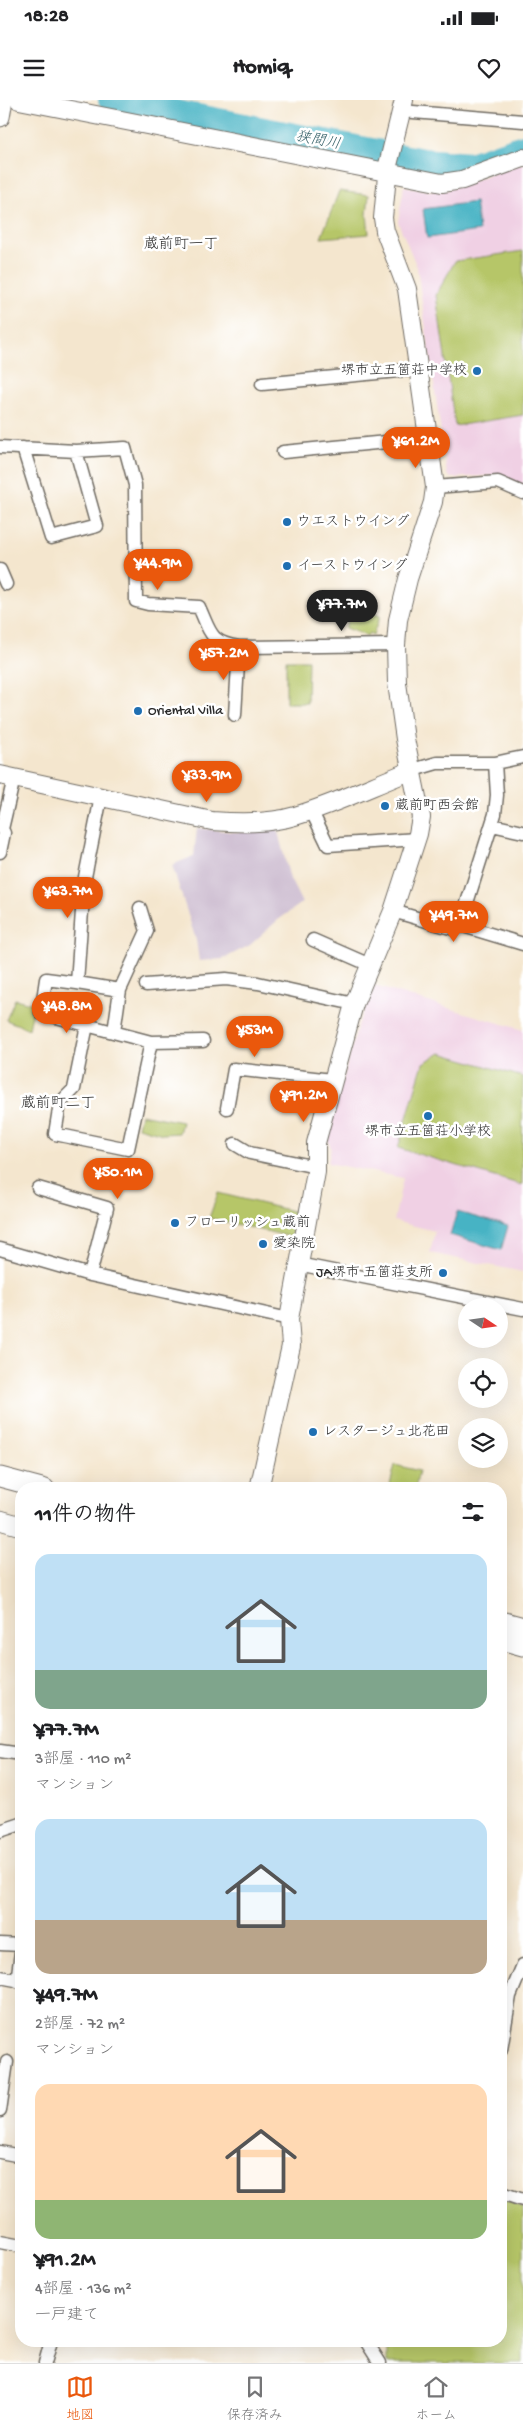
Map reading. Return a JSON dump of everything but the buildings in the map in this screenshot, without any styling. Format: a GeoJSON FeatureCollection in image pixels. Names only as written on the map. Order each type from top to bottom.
{"type":"FeatureCollection","features":[{"type":"Feature","properties":{"kind":"main road"},"geometry":{"type":"LineString","coordinates":[[0,1477],[19,1482]]}},
{"type":"Feature","properties":{"kind":"main road"},"geometry":{"type":"LineString","coordinates":[[0,1520],[15,1524]]}},
{"type":"Feature","properties":{"kind":"main road"},"geometry":{"type":"LineString","coordinates":[[507,1623],[523,1627]]}},
{"type":"Feature","properties":{"kind":"main road"},"geometry":{"type":"LineString","coordinates":[[507,1642],[523,1646]]}},
{"type":"Feature","properties":{"kind":"street"},"geometry":{"type":"LineString","coordinates":[[18,100],[388,169],[442,183],[462,180],[523,158]]}},
{"type":"Feature","properties":{"kind":"street"},"geometry":{"type":"LineString","coordinates":[[261,1482],[291,1346],[289,1319],[316,1167],[316,1142],[354,1004],[392,911],[417,839],[421,817],[413,770],[405,739],[397,683],[396,645],[398,620],[404,595],[433,502],[434,487],[407,289],[382,218],[388,169],[403,105],[523,121]]}},
{"type":"Feature","properties":{"kind":"street"},"geometry":{"type":"LineString","coordinates":[[262,384],[419,369]]}},
{"type":"Feature","properties":{"kind":"street"},"geometry":{"type":"LineString","coordinates":[[283,452],[428,438]]}},
{"type":"Feature","properties":{"kind":"street"},"geometry":{"type":"LineString","coordinates":[[0,447],[76,451],[126,448],[135,485],[136,601],[148,604],[200,607],[211,634],[220,644],[239,647],[396,645]]}},
{"type":"Feature","properties":{"kind":"street"},"geometry":{"type":"LineString","coordinates":[[23,448],[51,538],[97,526],[76,451]]}},
{"type":"Feature","properties":{"kind":"street"},"geometry":{"type":"LineString","coordinates":[[434,487],[498,482],[523,493]]}},
{"type":"Feature","properties":{"kind":"street"},"geometry":{"type":"LineString","coordinates":[[0,570],[6,584]]}},
{"type":"Feature","properties":{"kind":"street"},"geometry":{"type":"LineString","coordinates":[[235,716],[239,647]]}},
{"type":"Feature","properties":{"kind":"street"},"geometry":{"type":"LineString","coordinates":[[0,852],[4,833],[2,829],[7,776],[212,821],[232,823],[294,816],[413,770],[437,763],[496,762],[523,757]]}},
{"type":"Feature","properties":{"kind":"street"},"geometry":{"type":"LineString","coordinates":[[392,911],[454,929],[460,925],[492,825],[497,795],[496,762]]}},
{"type":"Feature","properties":{"kind":"street"},"geometry":{"type":"LineString","coordinates":[[77,983],[84,882],[101,797]]}},
{"type":"Feature","properties":{"kind":"street"},"geometry":{"type":"LineString","coordinates":[[312,810],[328,845],[417,839]]}},
{"type":"Feature","properties":{"kind":"street"},"geometry":{"type":"LineString","coordinates":[[492,825],[523,832]]}},
{"type":"Feature","properties":{"kind":"street"},"geometry":{"type":"LineString","coordinates":[[114,1032],[120,990],[147,931],[140,908]]}},
{"type":"Feature","properties":{"kind":"street"},"geometry":{"type":"LineString","coordinates":[[460,925],[523,944]]}},
{"type":"Feature","properties":{"kind":"street"},"geometry":{"type":"LineString","coordinates":[[313,940],[370,966]]}},
{"type":"Feature","properties":{"kind":"street"},"geometry":{"type":"LineString","coordinates":[[120,990],[46,979],[41,1014],[151,1042],[203,1041]]}},
{"type":"Feature","properties":{"kind":"street"},"geometry":{"type":"LineString","coordinates":[[146,985],[226,979],[258,983],[354,1004]]}},
{"type":"Feature","properties":{"kind":"street"},"geometry":{"type":"LineString","coordinates":[[87,1026],[74,1089],[60,1103],[55,1134],[128,1149],[151,1042]]}},
{"type":"Feature","properties":{"kind":"street"},"geometry":{"type":"LineString","coordinates":[[227,1108],[234,1069],[332,1080]]}},
{"type":"Feature","properties":{"kind":"street"},"geometry":{"type":"LineString","coordinates":[[235,1144],[250,1153],[316,1167]]}},
{"type":"Feature","properties":{"kind":"street"},"geometry":{"type":"LineString","coordinates":[[38,1188],[107,1208],[90,1275]]}},
{"type":"Feature","properties":{"kind":"street"},"geometry":{"type":"LineString","coordinates":[[0,1249],[90,1275],[289,1319]]}},
{"type":"Feature","properties":{"kind":"street"},"geometry":{"type":"LineString","coordinates":[[298,1264],[523,1309]]}},
{"type":"Feature","properties":{"kind":"street"},"geometry":{"type":"LineString","coordinates":[[0,1751],[15,1753]]}},
{"type":"Feature","properties":{"kind":"street"},"geometry":{"type":"LineString","coordinates":[[0,1831],[15,1826]]}},
{"type":"Feature","properties":{"kind":"street"},"geometry":{"type":"LineString","coordinates":[[0,1944],[15,1945]]}},
{"type":"Feature","properties":{"kind":"street"},"geometry":{"type":"LineString","coordinates":[[507,2014],[510,1996],[523,1965]]}},
{"type":"Feature","properties":{"kind":"street"},"geometry":{"type":"LineString","coordinates":[[0,1977],[15,1980]]}},
{"type":"Feature","properties":{"kind":"street"},"geometry":{"type":"LineString","coordinates":[[0,2111],[7,2062]]}},
{"type":"Feature","properties":{"kind":"street"},"geometry":{"type":"LineString","coordinates":[[0,2152],[15,2155]]}},
{"type":"Feature","properties":{"kind":"street"},"geometry":{"type":"LineString","coordinates":[[507,2195],[523,2200]]}},
{"type":"Feature","properties":{"kind":"street"},"geometry":{"type":"LineString","coordinates":[[0,2242],[15,2245]]}},
{"type":"Feature","properties":{"kind":"street"},"geometry":{"type":"LineString","coordinates":[[46,2362],[50,2347]]}},
{"type":"Feature","properties":{"kind":"street"},"geometry":{"type":"LineString","coordinates":[[370,2347],[380,2363]]}},
{"type":"Feature","properties":{"kind":"shaded area","name":"堺市立五箇荘中学校"},"geometry":{"type":"Polygon","coordinates":[[[523,163],[523,487],[497,475],[451,478],[447,474],[417,267],[398,222],[404,186],[430,191],[447,190],[523,163]]]}},
{"type":"Feature","properties":{"kind":"shaded area"},"geometry":{"type":"Polygon","coordinates":[[[197,828],[235,832],[277,828],[290,879],[302,903],[278,920],[250,945],[223,959],[199,961],[196,940],[172,865],[194,856],[197,828]]]}},
{"type":"Feature","properties":{"kind":"shaded area","name":"堺市立五箇荘小学校"},"geometry":{"type":"Polygon","coordinates":[[[374,986],[523,1030],[523,1272],[430,1253],[435,1231],[394,1221],[403,1178],[328,1163],[331,1148],[327,1139],[359,1022],[374,986]]]}},
{"type":"Feature","properties":{"kind":"green space"},"geometry":{"type":"Polygon","coordinates":[[[339,191],[369,195],[367,214],[369,234],[321,238],[339,191]]]}},
{"type":"Feature","properties":{"kind":"green space"},"geometry":{"type":"Polygon","coordinates":[[[523,251],[523,415],[455,426],[436,295],[455,261],[523,251]]]}},
{"type":"Feature","properties":{"kind":"green space"},"geometry":{"type":"Polygon","coordinates":[[[354,606],[380,616],[373,635],[369,633],[367,636],[345,628],[354,606]]]}},
{"type":"Feature","properties":{"kind":"green space"},"geometry":{"type":"Polygon","coordinates":[[[286,660],[308,660],[307,703],[286,703],[286,660]]]}},
{"type":"Feature","properties":{"kind":"green space"},"geometry":{"type":"Polygon","coordinates":[[[15,999],[34,1004],[29,1029],[6,1020],[15,999]]]}},
{"type":"Feature","properties":{"kind":"green space"},"geometry":{"type":"Polygon","coordinates":[[[441,1053],[523,1077],[522,1185],[398,1148],[423,1063],[441,1053]]]}},
{"type":"Feature","properties":{"kind":"green space"},"geometry":{"type":"Polygon","coordinates":[[[141,1114],[182,1122],[179,1133],[163,1134],[138,1127],[141,1114]]]}},
{"type":"Feature","properties":{"kind":"green space"},"geometry":{"type":"Polygon","coordinates":[[[218,1193],[296,1212],[291,1237],[209,1218],[218,1193]]]}},
{"type":"Feature","properties":{"kind":"green space"},"geometry":{"type":"Polygon","coordinates":[[[395,1465],[419,1471],[417,1482],[391,1482],[395,1465]]]}},
{"type":"Feature","properties":{"kind":"green space"},"geometry":{"type":"Polygon","coordinates":[[[507,2201],[523,2207],[523,2363],[387,2363],[387,2348],[507,2347],[507,2201]]]}},
{"type":"Feature","properties":{"kind":"water"},"geometry":{"type":"Polygon","coordinates":[[[475,202],[479,231],[427,238],[423,209],[475,202]]]}},
{"type":"Feature","properties":{"kind":"water"},"geometry":{"type":"Polygon","coordinates":[[[457,1212],[508,1226],[501,1250],[450,1235],[457,1212]]]}},
{"type":"Feature","properties":{"kind":"waterway","name":"狭間川"},"geometry":{"type":"LineString","coordinates":[[111,100],[423,161],[470,165],[523,147]]}},
{"type":"Feature","properties":{"kind":"place","name":"堺市立五箇荘中学校"},"geometry":{"type":"Point","coordinates":[477,371]}},
{"type":"Feature","properties":{"kind":"place","name":"ウエストウイング"},"geometry":{"type":"Point","coordinates":[287,522]}},
{"type":"Feature","properties":{"kind":"place","name":"イーストウイング"},"geometry":{"type":"Point","coordinates":[287,566]}},
{"type":"Feature","properties":{"kind":"place","name":"Oriental Villa"},"geometry":{"type":"Point","coordinates":[138,711]}},
{"type":"Feature","properties":{"kind":"place","name":"蔵前町西会館"},"geometry":{"type":"Point","coordinates":[385,806]}},
{"type":"Feature","properties":{"kind":"place","name":"堺市立五箇荘小学校"},"geometry":{"type":"Point","coordinates":[428,1116]}},
{"type":"Feature","properties":{"kind":"place","name":"フローリッシュ蔵前"},"geometry":{"type":"Point","coordinates":[175,1223]}},
{"type":"Feature","properties":{"kind":"place","name":"愛染院"},"geometry":{"type":"Point","coordinates":[263,1244]}},
{"type":"Feature","properties":{"kind":"place","name":"JA堺市 五箇荘支所"},"geometry":{"type":"Point","coordinates":[443,1273]}},
{"type":"Feature","properties":{"kind":"place","name":"レスタージュ北花田"},"geometry":{"type":"Point","coordinates":[313,1432]}},
{"type":"Feature","properties":{"kind":"district","name":"蔵前町一丁"},"geometry":{"type":"Point","coordinates":[181,245]}},
{"type":"Feature","properties":{"kind":"district","name":"蔵前町二丁"},"geometry":{"type":"Point","coordinates":[58,1104]}}]}
